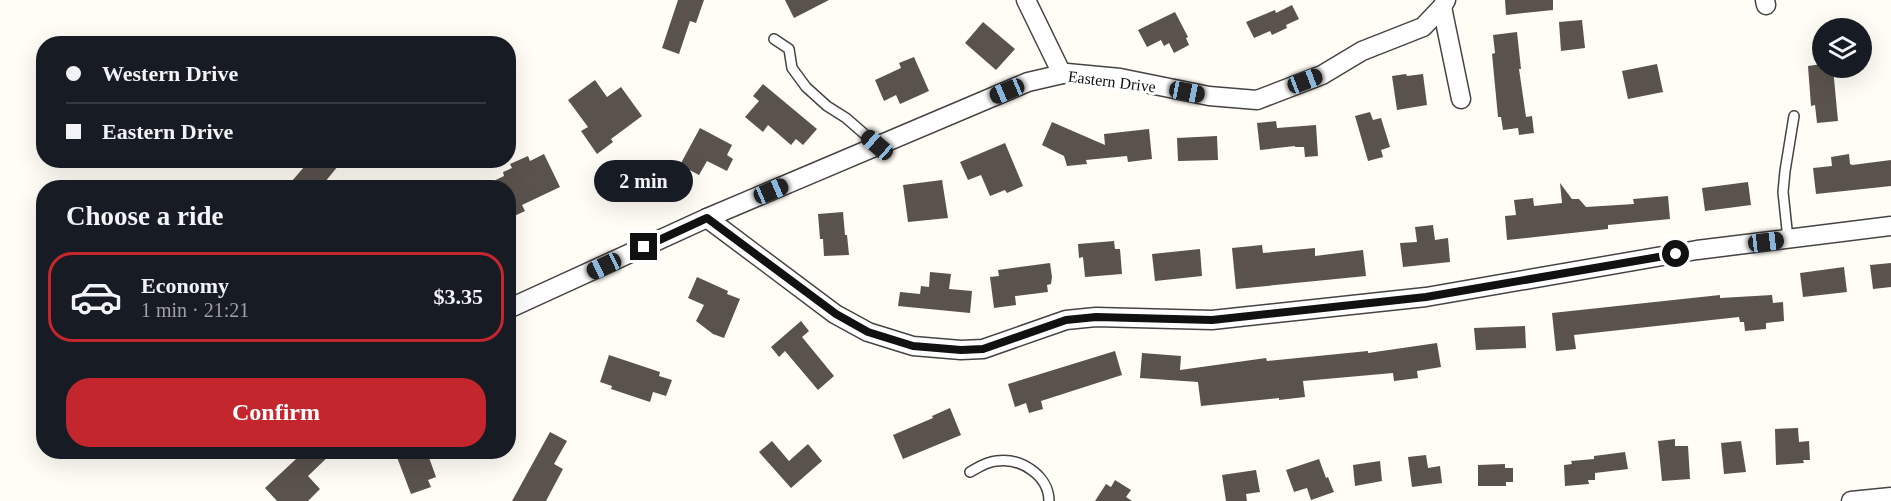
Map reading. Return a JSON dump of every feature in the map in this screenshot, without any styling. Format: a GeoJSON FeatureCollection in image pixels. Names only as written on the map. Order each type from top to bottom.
{"type":"FeatureCollection","features":[{"type":"Feature","properties":{"kind":"street"},"geometry":{"type":"LineString","coordinates":[[1026,0],[1062,74]]}},
{"type":"Feature","properties":{"kind":"street"},"geometry":{"type":"LineString","coordinates":[[1444,4],[1461,99]]}},
{"type":"Feature","properties":{"kind":"street","name":"Eastern Drive"},"geometry":{"type":"LineString","coordinates":[[516,305],[707,218],[1028,82],[1067,73],[1120,78],[1209,96],[1257,99],[1322,75],[1362,51],[1423,27],[1444,4]]}},
{"type":"Feature","properties":{"kind":"street"},"geometry":{"type":"LineString","coordinates":[[707,218],[836,314],[868,332],[913,346],[961,350],[983,349],[1066,320],[1096,317],[1212,320],[1426,297],[1697,250],[1891,226]]}},
{"type":"Feature","properties":{"kind":"street"},"geometry":{"type":"LineString","coordinates":[[1851,501],[1891,498]]}},
{"type":"Feature","properties":{"kind":"lane"},"geometry":{"type":"LineString","coordinates":[[774,39],[789,49],[792,68],[806,87],[877,145]]}},
{"type":"Feature","properties":{"kind":"lane"},"geometry":{"type":"LineString","coordinates":[[1788,239],[1783,192],[1794,116]]}},
{"type":"Feature","properties":{"kind":"lane"},"geometry":{"type":"LineString","coordinates":[[970,472],[998,460],[1022,465],[1044,482],[1049,491],[1049,501]]}},
{"type":"Feature","properties":{"kind":"building"},"geometry":{"type":"Polygon","coordinates":[[[678,0],[704,0],[696,23],[690,21],[679,54],[662,48],[678,0]]]}},
{"type":"Feature","properties":{"kind":"building"},"geometry":{"type":"Polygon","coordinates":[[[785,0],[829,0],[794,18],[785,0]]]}},
{"type":"Feature","properties":{"kind":"building"},"geometry":{"type":"Polygon","coordinates":[[[1505,0],[1553,0],[1553,10],[1506,15],[1505,0]]]}},
{"type":"Feature","properties":{"kind":"building"},"geometry":{"type":"Polygon","coordinates":[[[1292,5],[1299,19],[1272,35],[1270,31],[1254,38],[1246,22],[1275,10],[1276,13],[1292,5]]]}},
{"type":"Feature","properties":{"kind":"building"},"geometry":{"type":"Polygon","coordinates":[[[1175,12],[1188,37],[1186,38],[1189,45],[1174,53],[1169,43],[1164,46],[1161,40],[1147,47],[1138,30],[1175,12]]]}},
{"type":"Feature","properties":{"kind":"building"},"geometry":{"type":"Polygon","coordinates":[[[1582,20],[1585,48],[1561,51],[1559,22],[1582,20]]]}},
{"type":"Feature","properties":{"kind":"building"},"geometry":{"type":"Polygon","coordinates":[[[983,22],[1015,49],[996,70],[965,43],[983,22]]]}},
{"type":"Feature","properties":{"kind":"building"},"geometry":{"type":"Polygon","coordinates":[[[1517,32],[1521,69],[1519,69],[1526,117],[1532,116],[1534,133],[1519,135],[1518,128],[1503,130],[1501,117],[1498,117],[1492,54],[1495,53],[1493,35],[1517,32]]]}},
{"type":"Feature","properties":{"kind":"building"},"geometry":{"type":"Polygon","coordinates":[[[914,57],[929,91],[900,104],[896,95],[884,101],[875,80],[901,68],[899,63],[914,57]]]}},
{"type":"Feature","properties":{"kind":"building"},"geometry":{"type":"Polygon","coordinates":[[[1657,64],[1663,92],[1628,99],[1622,71],[1657,64]]]}},
{"type":"Feature","properties":{"kind":"building"},"geometry":{"type":"Polygon","coordinates":[[[1812,65],[1812,78],[1834,78],[1838,121],[1817,123],[1815,105],[1811,106],[1808,66],[1812,65]]]}},
{"type":"Feature","properties":{"kind":"building"},"geometry":{"type":"Polygon","coordinates":[[[1406,74],[1407,76],[1423,74],[1427,105],[1397,110],[1392,76],[1406,74]]]}},
{"type":"Feature","properties":{"kind":"building"},"geometry":{"type":"Polygon","coordinates":[[[595,80],[607,97],[621,87],[642,116],[611,139],[613,142],[597,154],[581,131],[588,127],[568,100],[595,80]]]}},
{"type":"Feature","properties":{"kind":"building"},"geometry":{"type":"Polygon","coordinates":[[[763,84],[817,129],[803,145],[796,139],[791,145],[768,125],[763,132],[745,117],[759,101],[753,96],[763,84]]]}},
{"type":"Feature","properties":{"kind":"building"},"geometry":{"type":"Polygon","coordinates":[[[1370,112],[1373,120],[1381,118],[1390,147],[1381,150],[1383,157],[1368,161],[1355,116],[1370,112]]]}},
{"type":"Feature","properties":{"kind":"building"},"geometry":{"type":"Polygon","coordinates":[[[1276,121],[1277,128],[1316,125],[1318,156],[1305,157],[1304,147],[1295,146],[1260,150],[1257,123],[1276,121]]]}},
{"type":"Feature","properties":{"kind":"building"},"geometry":{"type":"Polygon","coordinates":[[[1052,122],[1105,145],[1104,134],[1149,129],[1152,159],[1128,162],[1127,156],[1086,160],[1087,164],[1067,166],[1064,156],[1042,145],[1052,122]]]}},
{"type":"Feature","properties":{"kind":"building"},"geometry":{"type":"Polygon","coordinates":[[[700,128],[732,145],[727,155],[733,159],[727,171],[707,161],[699,175],[680,165],[700,128]]]}},
{"type":"Feature","properties":{"kind":"building"},"geometry":{"type":"Polygon","coordinates":[[[1217,136],[1218,160],[1178,161],[1177,138],[1217,136]]]}},
{"type":"Feature","properties":{"kind":"building"},"geometry":{"type":"Polygon","coordinates":[[[1005,143],[1023,186],[1007,193],[1005,190],[990,196],[981,175],[968,180],[960,162],[1005,143]]]}},
{"type":"Feature","properties":{"kind":"building"},"geometry":{"type":"Polygon","coordinates":[[[544,154],[560,187],[522,205],[525,211],[516,215],[516,180],[496,180],[504,176],[503,172],[516,168],[516,161],[528,156],[530,161],[544,154]]]}},
{"type":"Feature","properties":{"kind":"building"},"geometry":{"type":"Polygon","coordinates":[[[1849,154],[1852,165],[1891,160],[1891,186],[1816,194],[1813,168],[1832,166],[1831,157],[1849,154]]]}},
{"type":"Feature","properties":{"kind":"building"},"geometry":{"type":"Polygon","coordinates":[[[303,168],[336,168],[327,180],[293,180],[303,168]]]}},
{"type":"Feature","properties":{"kind":"building"},"geometry":{"type":"Polygon","coordinates":[[[942,180],[948,218],[908,222],[903,185],[942,180]]]}},
{"type":"Feature","properties":{"kind":"building"},"geometry":{"type":"Polygon","coordinates":[[[1748,182],[1751,205],[1705,211],[1702,188],[1748,182]]]}},
{"type":"Feature","properties":{"kind":"building"},"geometry":{"type":"Polygon","coordinates":[[[1560,183],[1572,199],[1579,199],[1586,207],[1634,204],[1633,199],[1668,196],[1670,219],[1608,225],[1608,229],[1507,240],[1505,216],[1516,215],[1514,200],[1533,198],[1534,206],[1562,203],[1560,183]]]}},
{"type":"Feature","properties":{"kind":"building"},"geometry":{"type":"Polygon","coordinates":[[[843,212],[849,255],[824,256],[818,214],[843,212]]]}},
{"type":"Feature","properties":{"kind":"building"},"geometry":{"type":"Polygon","coordinates":[[[1433,225],[1435,240],[1448,238],[1450,262],[1403,267],[1400,243],[1417,242],[1415,227],[1433,225]]]}},
{"type":"Feature","properties":{"kind":"building"},"geometry":{"type":"Polygon","coordinates":[[[1114,241],[1115,249],[1120,249],[1122,274],[1085,277],[1083,257],[1079,258],[1078,244],[1114,241]]]}},
{"type":"Feature","properties":{"kind":"building"},"geometry":{"type":"Polygon","coordinates":[[[1262,245],[1263,253],[1315,248],[1315,256],[1363,250],[1366,276],[1236,289],[1232,248],[1262,245]]]}},
{"type":"Feature","properties":{"kind":"building"},"geometry":{"type":"Polygon","coordinates":[[[1200,249],[1202,276],[1155,281],[1152,254],[1200,249]]]}},
{"type":"Feature","properties":{"kind":"building"},"geometry":{"type":"Polygon","coordinates":[[[1050,263],[1052,277],[1051,284],[1047,285],[1048,292],[1015,296],[1016,305],[994,308],[990,277],[999,276],[998,270],[1050,263]]]}},
{"type":"Feature","properties":{"kind":"building"},"geometry":{"type":"Polygon","coordinates":[[[1891,263],[1891,287],[1873,289],[1870,265],[1891,263]]]}},
{"type":"Feature","properties":{"kind":"building"},"geometry":{"type":"Polygon","coordinates":[[[1844,267],[1847,292],[1803,297],[1800,273],[1844,267]]]}},
{"type":"Feature","properties":{"kind":"building"},"geometry":{"type":"Polygon","coordinates":[[[930,272],[951,274],[949,289],[972,291],[970,313],[898,306],[900,292],[920,294],[921,286],[929,287],[930,272]]]}},
{"type":"Feature","properties":{"kind":"building"},"geometry":{"type":"Polygon","coordinates":[[[697,277],[740,299],[724,338],[713,334],[696,321],[704,305],[688,298],[697,277]]]}},
{"type":"Feature","properties":{"kind":"building"},"geometry":{"type":"Polygon","coordinates":[[[1720,295],[1720,298],[1772,295],[1773,303],[1783,302],[1784,321],[1766,323],[1766,329],[1745,331],[1744,322],[1740,322],[1739,317],[1574,335],[1576,349],[1556,351],[1552,313],[1720,295]]]}},
{"type":"Feature","properties":{"kind":"building"},"geometry":{"type":"Polygon","coordinates":[[[801,321],[809,331],[802,337],[834,376],[818,390],[785,351],[779,357],[771,347],[801,321]]]}},
{"type":"Feature","properties":{"kind":"building"},"geometry":{"type":"Polygon","coordinates":[[[1525,326],[1526,348],[1476,350],[1474,328],[1525,326]]]}},
{"type":"Feature","properties":{"kind":"building"},"geometry":{"type":"Polygon","coordinates":[[[1437,343],[1441,367],[1417,371],[1418,378],[1394,381],[1393,373],[1303,381],[1305,397],[1201,406],[1198,382],[1140,378],[1142,353],[1181,356],[1180,370],[1266,358],[1267,361],[1368,351],[1368,353],[1437,343]]]}},
{"type":"Feature","properties":{"kind":"building"},"geometry":{"type":"Polygon","coordinates":[[[1115,351],[1122,375],[1041,401],[1043,409],[1029,413],[1026,403],[1015,407],[1008,384],[1115,351]]]}},
{"type":"Feature","properties":{"kind":"building"},"geometry":{"type":"Polygon","coordinates":[[[609,355],[660,372],[659,376],[672,380],[666,396],[653,392],[650,402],[611,389],[612,386],[600,382],[609,355]]]}},
{"type":"Feature","properties":{"kind":"building"},"geometry":{"type":"Polygon","coordinates":[[[950,408],[961,435],[903,459],[893,435],[950,408]]]}},
{"type":"Feature","properties":{"kind":"building"},"geometry":{"type":"Polygon","coordinates":[[[1798,428],[1799,442],[1809,441],[1810,460],[1803,460],[1804,463],[1776,465],[1775,429],[1798,428]]]}},
{"type":"Feature","properties":{"kind":"building"},"geometry":{"type":"Polygon","coordinates":[[[550,432],[567,441],[554,464],[563,469],[546,501],[512,501],[550,432]]]}},
{"type":"Feature","properties":{"kind":"building"},"geometry":{"type":"Polygon","coordinates":[[[1675,439],[1675,446],[1688,446],[1690,479],[1662,481],[1658,441],[1675,439]]]}},
{"type":"Feature","properties":{"kind":"building"},"geometry":{"type":"Polygon","coordinates":[[[772,441],[789,461],[808,444],[822,461],[791,488],[759,452],[772,441]]]}},
{"type":"Feature","properties":{"kind":"building"},"geometry":{"type":"Polygon","coordinates":[[[1741,441],[1746,472],[1724,474],[1721,443],[1741,441]]]}},
{"type":"Feature","properties":{"kind":"building"},"geometry":{"type":"Polygon","coordinates":[[[1625,452],[1628,469],[1595,473],[1595,480],[1588,480],[1589,484],[1565,486],[1564,465],[1572,464],[1571,461],[1594,459],[1594,456],[1625,452]]]}},
{"type":"Feature","properties":{"kind":"building"},"geometry":{"type":"Polygon","coordinates":[[[1426,455],[1428,468],[1440,466],[1442,483],[1412,487],[1408,457],[1426,455]]]}},
{"type":"Feature","properties":{"kind":"building"},"geometry":{"type":"Polygon","coordinates":[[[296,459],[326,459],[308,476],[320,489],[308,501],[277,501],[265,488],[296,459]]]}},
{"type":"Feature","properties":{"kind":"building"},"geometry":{"type":"Polygon","coordinates":[[[398,459],[430,459],[436,477],[428,480],[431,487],[411,494],[398,459]]]}},
{"type":"Feature","properties":{"kind":"building"},"geometry":{"type":"Polygon","coordinates":[[[1319,459],[1334,492],[1311,500],[1307,488],[1294,492],[1286,470],[1319,459]]]}},
{"type":"Feature","properties":{"kind":"building"},"geometry":{"type":"Polygon","coordinates":[[[1380,461],[1382,481],[1355,486],[1353,465],[1380,461]]]}},
{"type":"Feature","properties":{"kind":"building"},"geometry":{"type":"Polygon","coordinates":[[[1505,464],[1505,468],[1513,468],[1513,482],[1506,482],[1506,486],[1478,486],[1478,465],[1505,464]]]}},
{"type":"Feature","properties":{"kind":"building"},"geometry":{"type":"Polygon","coordinates":[[[1256,470],[1260,492],[1246,494],[1247,501],[1226,501],[1222,475],[1256,470]]]}},
{"type":"Feature","properties":{"kind":"building"},"geometry":{"type":"Polygon","coordinates":[[[1115,480],[1131,490],[1126,497],[1132,501],[1095,501],[1106,484],[1111,487],[1115,480]]]}},
{"type":"Feature","properties":{"kind":"route"},"geometry":{"type":"LineString","coordinates":[[644,247],[707,218],[836,314],[868,332],[913,346],[961,350],[983,349],[1066,320],[1096,317],[1212,320],[1426,297],[1676,254]]}}]}
